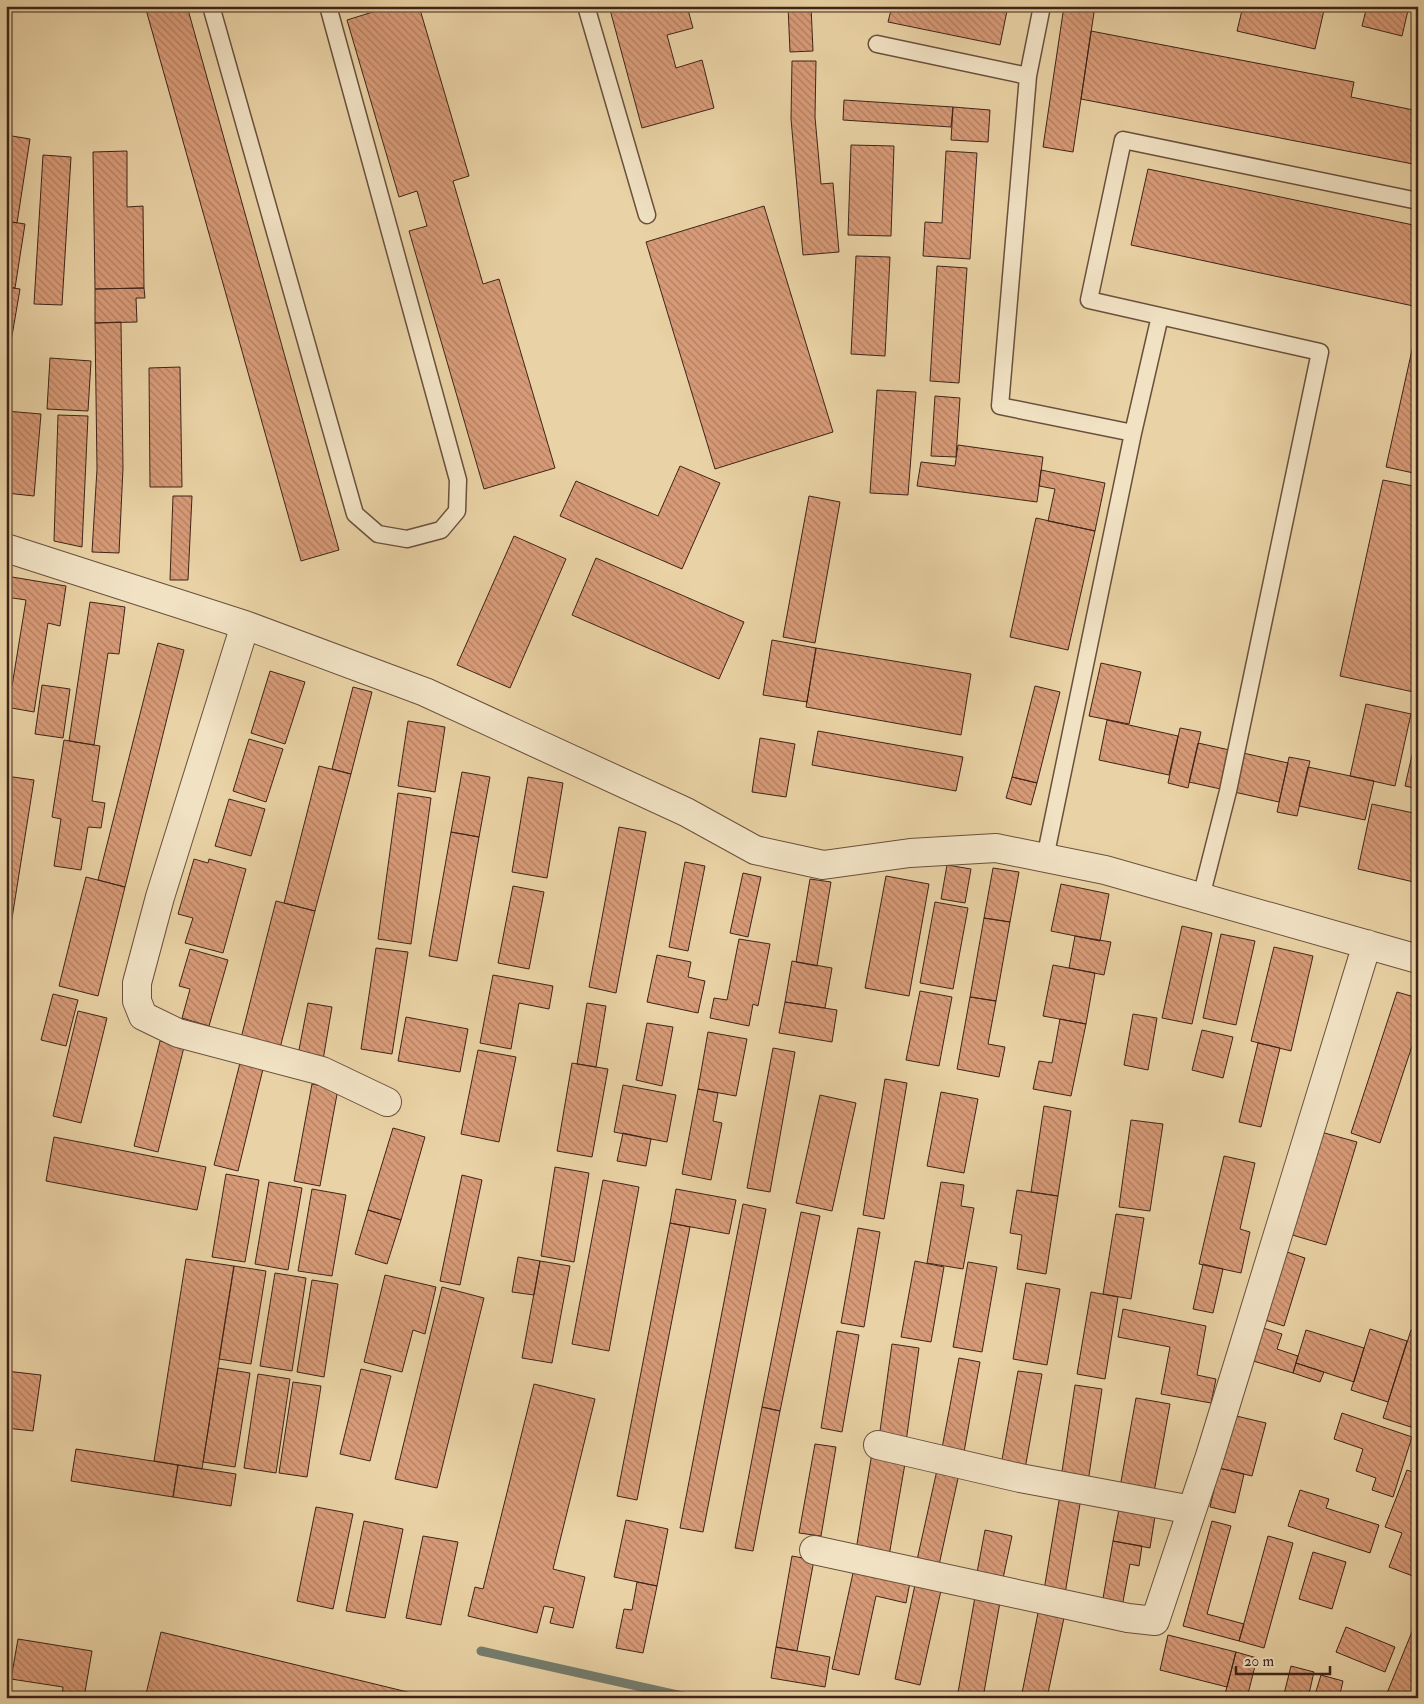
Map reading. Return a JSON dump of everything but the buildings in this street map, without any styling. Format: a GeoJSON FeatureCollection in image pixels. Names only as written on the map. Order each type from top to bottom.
{"type":"FeatureCollection","features":[{"type":"Feature","properties":{"kind":"street"},"geometry":{"type":"LineString","coordinates":[[6,548],[245,624],[425,692],[686,812],[755,850],[823,865],[910,853],[996,848],[1105,870],[1418,959]]}},
{"type":"Feature","properties":{"kind":"street"},"geometry":{"type":"LineString","coordinates":[[245,624],[160,897],[137,983],[137,1001],[143,1016],[178,1033],[322,1071],[387,1102]]}},
{"type":"Feature","properties":{"kind":"street"},"geometry":{"type":"LineString","coordinates":[[814,1550],[1128,1618],[1155,1620],[1210,1456],[1367,944]]}},
{"type":"Feature","properties":{"kind":"street"},"geometry":{"type":"LineString","coordinates":[[878,1445],[1020,1478],[1192,1510]]}},
{"type":"Feature","properties":{"kind":"lane"},"geometry":{"type":"LineString","coordinates":[[211,6],[355,514],[378,534],[407,539],[441,530],[457,511],[458,480],[328,6]]}},
{"type":"Feature","properties":{"kind":"lane"},"geometry":{"type":"LineString","coordinates":[[586,6],[646,215]]}},
{"type":"Feature","properties":{"kind":"lane"},"geometry":{"type":"LineString","coordinates":[[1042,6],[1028,76],[1000,406],[1134,433]]}},
{"type":"Feature","properties":{"kind":"lane"},"geometry":{"type":"LineString","coordinates":[[877,44],[1028,76]]}},
{"type":"Feature","properties":{"kind":"lane"},"geometry":{"type":"LineString","coordinates":[[1201,897],[1230,782],[1320,352],[1089,300],[1123,140],[1418,201]]}},
{"type":"Feature","properties":{"kind":"lane"},"geometry":{"type":"LineString","coordinates":[[1045,858],[1160,316]]}},
{"type":"Feature","properties":{"kind":"waterway"},"geometry":{"type":"LineString","coordinates":[[481,1651],[691,1698]]}}]}
